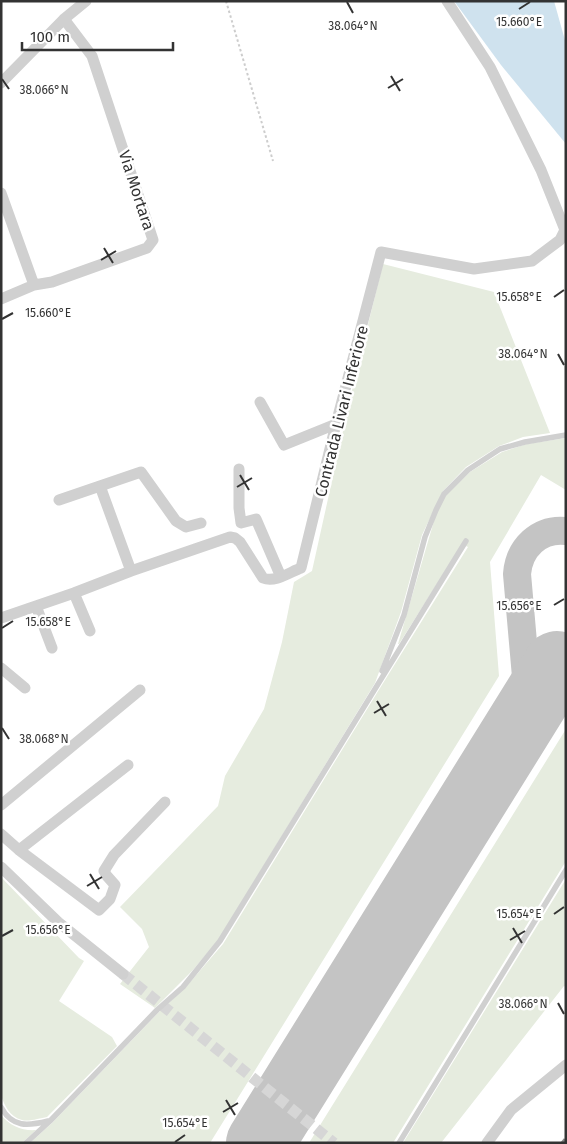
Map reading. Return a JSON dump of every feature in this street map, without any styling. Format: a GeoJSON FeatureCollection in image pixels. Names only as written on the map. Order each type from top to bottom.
{"type":"FeatureCollection","features":[{"type":"Feature","properties":{"kind":"street"},"geometry":{"type":"LineString","coordinates":[[1,84],[64,19],[86,1]]}},
{"type":"Feature","properties":{"kind":"street"},"geometry":{"type":"LineString","coordinates":[[447,1],[490,67],[541,170],[565,230]]}},
{"type":"Feature","properties":{"kind":"street","name":"Via Mortara"},"geometry":{"type":"LineString","coordinates":[[1,299],[34,284],[52,282],[147,248],[153,240],[92,56],[64,19]]}},
{"type":"Feature","properties":{"kind":"street"},"geometry":{"type":"LineString","coordinates":[[1,193],[34,284]]}},
{"type":"Feature","properties":{"kind":"street","name":"Contrada Livari Inferiore"},"geometry":{"type":"LineString","coordinates":[[281,577],[301,568],[381,252],[474,269],[532,261],[560,240],[565,230]]}},
{"type":"Feature","properties":{"kind":"street"},"geometry":{"type":"LineString","coordinates":[[260,402],[284,445],[336,424]]}},
{"type":"Feature","properties":{"kind":"street"},"geometry":{"type":"LineString","coordinates":[[1,618],[230,537],[240,542],[263,578],[268,580],[281,577],[256,519],[242,523],[239,508],[239,469]]}},
{"type":"Feature","properties":{"kind":"street"},"geometry":{"type":"LineString","coordinates":[[59,500],[141,472],[176,522],[186,527],[202,522]]}},
{"type":"Feature","properties":{"kind":"street"},"geometry":{"type":"LineString","coordinates":[[100,486],[131,571]]}},
{"type":"Feature","properties":{"kind":"street"},"geometry":{"type":"LineString","coordinates":[[74,592],[90,631]]}},
{"type":"Feature","properties":{"kind":"street"},"geometry":{"type":"LineString","coordinates":[[36,606],[52,648]]}},
{"type":"Feature","properties":{"kind":"street"},"geometry":{"type":"LineString","coordinates":[[1,668],[25,688]]}},
{"type":"Feature","properties":{"kind":"street"},"geometry":{"type":"LineString","coordinates":[[1,805],[140,690]]}},
{"type":"Feature","properties":{"kind":"street"},"geometry":{"type":"LineString","coordinates":[[19,850],[128,765]]}},
{"type":"Feature","properties":{"kind":"street"},"geometry":{"type":"LineString","coordinates":[[1,834],[19,850],[99,910],[110,899],[115,885],[106,876],[104,871],[114,855],[165,802]]}},
{"type":"Feature","properties":{"kind":"street"},"geometry":{"type":"LineString","coordinates":[[1,867],[58,922],[123,974]]}},
{"type":"Feature","properties":{"kind":"street"},"geometry":{"type":"LineString","coordinates":[[487,1143],[511,1110],[566,1065]]}},
{"type":"Feature","properties":{"kind":"lane"},"geometry":{"type":"LineString","coordinates":[[377,685],[404,615],[425,537],[444,494],[468,470],[500,449],[525,442],[566,435]]}},
{"type":"Feature","properties":{"kind":"lane"},"geometry":{"type":"LineString","coordinates":[[26,1143],[50,1121],[156,1010],[183,986],[220,942],[466,541]]}},
{"type":"Feature","properties":{"kind":"lane"},"geometry":{"type":"LineString","coordinates":[[399,1143],[566,870]]}},
{"type":"Feature","properties":{"kind":"lane"},"geometry":{"type":"LineString","coordinates":[[1,1107],[10,1119],[20,1124],[33,1125],[50,1121]]}},
{"type":"Feature","properties":{"kind":"path"},"geometry":{"type":"LineString","coordinates":[[226,1],[273,161]]}},
{"type":"Feature","properties":{"kind":"shaded area"},"geometry":{"type":"Polygon","coordinates":[[[383,264],[494,292],[550,433],[523,437],[499,446],[466,467],[443,491],[422,535],[401,612],[375,683],[219,939],[193,970],[155,1008],[120,984],[149,947],[142,929],[120,907],[218,806],[225,776],[264,709],[282,642],[294,582],[312,571],[355,377],[383,264]]]}},
{"type":"Feature","properties":{"kind":"shaded area"},"geometry":{"type":"Polygon","coordinates":[[[566,438],[566,490],[541,475],[490,562],[499,676],[210,1143],[30,1143],[185,988],[223,944],[468,547],[462,544],[398,644],[437,511],[446,495],[470,472],[502,452],[527,444],[566,438]]]}},
{"type":"Feature","properties":{"kind":"shaded area"},"geometry":{"type":"Polygon","coordinates":[[[566,729],[566,861],[393,1143],[309,1143],[566,729]]]}},
{"type":"Feature","properties":{"kind":"shaded area"},"geometry":{"type":"Polygon","coordinates":[[[1,877],[84,961],[59,1001],[112,1037],[117,1046],[47,1117],[31,1120],[22,1120],[14,1116],[6,1107],[1,1095],[1,877]]]}},
{"type":"Feature","properties":{"kind":"shaded area"},"geometry":{"type":"Polygon","coordinates":[[[566,879],[566,987],[564,986],[441,1143],[403,1143],[566,879]]]}},
{"type":"Feature","properties":{"kind":"shaded area"},"geometry":{"type":"Polygon","coordinates":[[[1,1115],[17,1127],[26,1130],[36,1130],[22,1143],[1,1143],[1,1115]]]}},
{"type":"Feature","properties":{"kind":"water"},"geometry":{"type":"Polygon","coordinates":[[[454,1],[554,1],[566,44],[566,144],[501,65],[454,1]]]}},
{"type":"Feature","properties":{"kind":"taxiway"},"geometry":{"type":"LineString","coordinates":[[520,724],[526,707],[527,688],[517,574],[519,565],[526,548],[539,536],[556,531],[566,531]]}},
{"type":"Feature","properties":{"kind":"taxiway"},"geometry":{"type":"LineString","coordinates":[[557,665],[566,650]]}},
{"type":"Feature","properties":{"kind":"runway"},"geometry":{"type":"LineString","coordinates":[[260,1143],[557,665]]}},
{"type":"Feature","properties":{"kind":"tunnel"},"geometry":{"type":"LineString","coordinates":[[123,974],[334,1143]]}},
{"type":"Feature","properties":{"kind":"railway"},"geometry":{"type":"LineString","coordinates":[[562,1143],[566,1138]]}}]}
